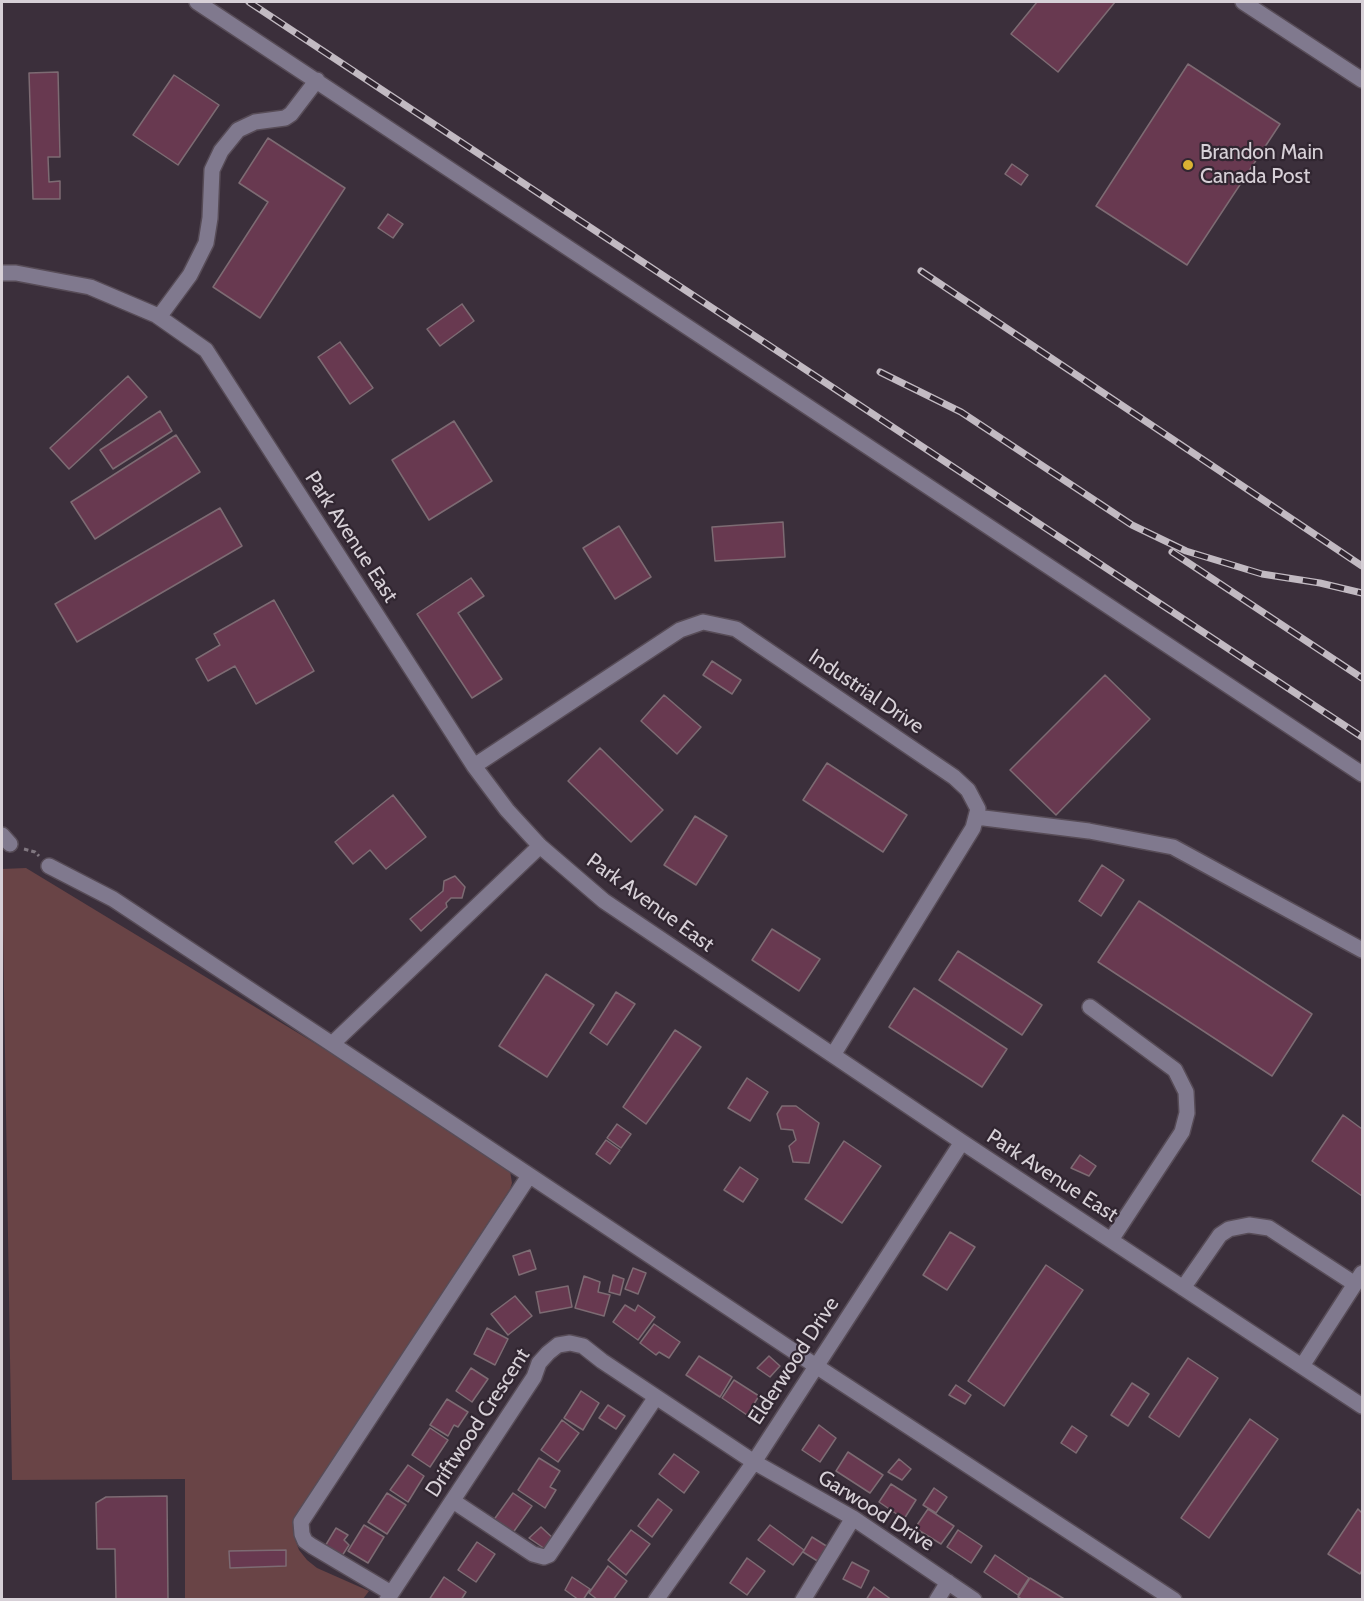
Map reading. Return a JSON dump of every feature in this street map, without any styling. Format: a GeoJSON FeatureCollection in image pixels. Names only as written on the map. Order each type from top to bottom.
{"type":"FeatureCollection","features":[{"type":"Feature","properties":{"kind":"street"},"geometry":{"type":"LineString","coordinates":[[197,2],[1362,774]]}},
{"type":"Feature","properties":{"kind":"street"},"geometry":{"type":"LineString","coordinates":[[1243,2],[1362,80]]}},
{"type":"Feature","properties":{"kind":"street"},"geometry":{"type":"LineString","coordinates":[[159,317],[190,275],[206,243],[210,218],[212,170],[221,151],[238,130],[255,122],[285,118],[291,114],[316,80]]}},
{"type":"Feature","properties":{"kind":"street","name":"Park Avenue East"},"geometry":{"type":"LineString","coordinates":[[2,273],[16,273],[90,287],[159,317],[206,350],[474,766],[507,810],[540,846],[604,901],[1362,1406]]}},
{"type":"Feature","properties":{"kind":"street","name":"Industrial Drive"},"geometry":{"type":"LineString","coordinates":[[474,766],[680,630],[703,622],[736,629],[954,777],[968,790],[978,809],[976,817]]}},
{"type":"Feature","properties":{"kind":"street"},"geometry":{"type":"LineString","coordinates":[[833,1055],[973,828],[976,817],[1089,831],[1173,847],[1362,950]]}},
{"type":"Feature","properties":{"kind":"street"},"geometry":{"type":"LineString","coordinates":[[332,1044],[540,846]]}},
{"type":"Feature","properties":{"kind":"street"},"geometry":{"type":"LineString","coordinates":[[49,866],[113,899],[816,1366],[1174,1599]]}},
{"type":"Feature","properties":{"kind":"street"},"geometry":{"type":"LineString","coordinates":[[1090,1007],[1174,1070],[1186,1092],[1187,1113],[1182,1132],[1111,1240]]}},
{"type":"Feature","properties":{"kind":"street","name":"Elderwood Drive"},"geometry":{"type":"LineString","coordinates":[[656,1599],[754,1462],[963,1142]]}},
{"type":"Feature","properties":{"kind":"street"},"geometry":{"type":"LineString","coordinates":[[389,1596],[305,1541],[302,1534],[302,1522],[529,1176]]}},
{"type":"Feature","properties":{"kind":"street"},"geometry":{"type":"LineString","coordinates":[[1183,1288],[1221,1235],[1229,1229],[1249,1225],[1269,1228],[1359,1278],[1302,1366]]}},
{"type":"Feature","properties":{"kind":"street","name":"Driftwood Crescent"},"geometry":{"type":"LineString","coordinates":[[389,1596],[534,1377],[539,1363],[558,1345],[570,1343],[583,1346],[754,1462]]}},
{"type":"Feature","properties":{"kind":"street"},"geometry":{"type":"LineString","coordinates":[[453,1501],[533,1554],[544,1557],[549,1555],[656,1397]]}},
{"type":"Feature","properties":{"kind":"street","name":"Garwood Drive"},"geometry":{"type":"LineString","coordinates":[[754,1462],[853,1518],[974,1599]]}},
{"type":"Feature","properties":{"kind":"street"},"geometry":{"type":"LineString","coordinates":[[803,1599],[853,1518]]}},
{"type":"Feature","properties":{"kind":"street"},"geometry":{"type":"LineString","coordinates":[[937,1599],[948,1582]]}},
{"type":"Feature","properties":{"kind":"path"},"geometry":{"type":"LineString","coordinates":[[6,840],[35,852],[49,866]]}},
{"type":"Feature","properties":{"kind":"shaded area"},"geometry":{"type":"Polygon","coordinates":[[[26,868],[331,1053],[502,1162],[510,1171],[512,1183],[510,1189],[296,1518],[295,1539],[299,1550],[307,1560],[317,1568],[369,1591],[363,1599],[185,1599],[185,1479],[12,1480],[2,869],[26,868]]]}},
{"type":"Feature","properties":{"kind":"building"},"geometry":{"type":"Polygon","coordinates":[[[1037,2],[1115,2],[1058,72],[1011,34],[1037,2]]]}},
{"type":"Feature","properties":{"kind":"building","name":"Brandon Main Canada Post"},"geometry":{"type":"Polygon","coordinates":[[[1188,64],[1280,124],[1187,265],[1096,206],[1188,64]]]}},
{"type":"Feature","properties":{"kind":"building"},"geometry":{"type":"Polygon","coordinates":[[[58,72],[60,157],[48,157],[49,182],[60,181],[60,199],[33,199],[29,73],[58,72]]]}},
{"type":"Feature","properties":{"kind":"building"},"geometry":{"type":"Polygon","coordinates":[[[174,75],[219,105],[178,165],[133,135],[174,75]]]}},
{"type":"Feature","properties":{"kind":"building"},"geometry":{"type":"Polygon","coordinates":[[[268,138],[345,188],[260,318],[213,287],[268,202],[239,183],[268,138]]]}},
{"type":"Feature","properties":{"kind":"building"},"geometry":{"type":"Polygon","coordinates":[[[1012,164],[1028,175],[1021,185],[1005,174],[1012,164]]]}},
{"type":"Feature","properties":{"kind":"building"},"geometry":{"type":"Polygon","coordinates":[[[388,214],[403,224],[393,238],[378,228],[388,214]]]}},
{"type":"Feature","properties":{"kind":"building"},"geometry":{"type":"Polygon","coordinates":[[[462,304],[474,321],[440,346],[427,329],[462,304]]]}},
{"type":"Feature","properties":{"kind":"building"},"geometry":{"type":"Polygon","coordinates":[[[340,342],[373,388],[350,404],[318,357],[340,342]]]}},
{"type":"Feature","properties":{"kind":"building"},"geometry":{"type":"Polygon","coordinates":[[[128,376],[147,397],[69,469],[50,448],[128,376]]]}},
{"type":"Feature","properties":{"kind":"building"},"geometry":{"type":"Polygon","coordinates":[[[160,411],[172,431],[113,469],[100,450],[160,411]]]}},
{"type":"Feature","properties":{"kind":"building"},"geometry":{"type":"Polygon","coordinates":[[[454,421],[492,481],[429,520],[392,460],[454,421]]]}},
{"type":"Feature","properties":{"kind":"building"},"geometry":{"type":"Polygon","coordinates":[[[176,435],[200,472],[95,539],[71,502],[176,435]]]}},
{"type":"Feature","properties":{"kind":"building"},"geometry":{"type":"Polygon","coordinates":[[[220,508],[242,546],[77,642],[55,604],[220,508]]]}},
{"type":"Feature","properties":{"kind":"building"},"geometry":{"type":"Polygon","coordinates":[[[783,522],[785,557],[715,561],[712,527],[783,522]]]}},
{"type":"Feature","properties":{"kind":"building"},"geometry":{"type":"Polygon","coordinates":[[[619,526],[651,577],[615,599],[583,548],[619,526]]]}},
{"type":"Feature","properties":{"kind":"building"},"geometry":{"type":"Polygon","coordinates":[[[471,578],[484,596],[458,613],[502,679],[472,698],[417,614],[471,578]]]}},
{"type":"Feature","properties":{"kind":"building"},"geometry":{"type":"Polygon","coordinates":[[[274,600],[314,671],[256,704],[235,666],[208,681],[196,659],[220,645],[214,634],[274,600]]]}},
{"type":"Feature","properties":{"kind":"building"},"geometry":{"type":"Polygon","coordinates":[[[712,661],[741,680],[732,694],[703,675],[712,661]]]}},
{"type":"Feature","properties":{"kind":"building"},"geometry":{"type":"Polygon","coordinates":[[[1105,675],[1150,719],[1056,815],[1010,770],[1105,675]]]}},
{"type":"Feature","properties":{"kind":"building"},"geometry":{"type":"Polygon","coordinates":[[[664,695],[701,727],[677,754],[641,721],[664,695]]]}},
{"type":"Feature","properties":{"kind":"building"},"geometry":{"type":"Polygon","coordinates":[[[600,748],[663,810],[631,842],[568,781],[600,748]]]}},
{"type":"Feature","properties":{"kind":"building"},"geometry":{"type":"Polygon","coordinates":[[[827,763],[907,815],[883,852],[803,800],[827,763]]]}},
{"type":"Feature","properties":{"kind":"building"},"geometry":{"type":"Polygon","coordinates":[[[393,795],[426,837],[386,869],[370,850],[353,864],[335,842],[393,795]]]}},
{"type":"Feature","properties":{"kind":"building"},"geometry":{"type":"Polygon","coordinates":[[[695,816],[727,836],[696,885],[664,865],[695,816]]]}},
{"type":"Feature","properties":{"kind":"building"},"geometry":{"type":"Polygon","coordinates":[[[1102,865],[1124,880],[1101,916],[1079,901],[1102,865]]]}},
{"type":"Feature","properties":{"kind":"building"},"geometry":{"type":"Polygon","coordinates":[[[455,876],[465,887],[462,898],[451,898],[446,903],[447,907],[421,931],[410,919],[443,891],[444,881],[455,876]]]}},
{"type":"Feature","properties":{"kind":"building"},"geometry":{"type":"Polygon","coordinates":[[[1139,901],[1312,1014],[1272,1076],[1098,962],[1139,901]]]}},
{"type":"Feature","properties":{"kind":"building"},"geometry":{"type":"Polygon","coordinates":[[[772,929],[820,959],[799,991],[752,960],[772,929]]]}},
{"type":"Feature","properties":{"kind":"building"},"geometry":{"type":"Polygon","coordinates":[[[958,951],[1042,1005],[1022,1035],[939,980],[958,951]]]}},
{"type":"Feature","properties":{"kind":"building"},"geometry":{"type":"Polygon","coordinates":[[[546,974],[594,1005],[547,1077],[499,1046],[546,974]]]}},
{"type":"Feature","properties":{"kind":"building"},"geometry":{"type":"Polygon","coordinates":[[[914,988],[1007,1049],[982,1087],[889,1027],[914,988]]]}},
{"type":"Feature","properties":{"kind":"building"},"geometry":{"type":"Polygon","coordinates":[[[616,992],[635,1004],[607,1045],[590,1033],[616,992]]]}},
{"type":"Feature","properties":{"kind":"building"},"geometry":{"type":"Polygon","coordinates":[[[675,1030],[701,1047],[646,1124],[623,1107],[675,1030]]]}},
{"type":"Feature","properties":{"kind":"building"},"geometry":{"type":"Polygon","coordinates":[[[747,1078],[768,1092],[750,1121],[728,1108],[747,1078]]]}},
{"type":"Feature","properties":{"kind":"building"},"geometry":{"type":"Polygon","coordinates":[[[782,1106],[796,1106],[819,1123],[809,1163],[793,1162],[789,1146],[796,1140],[793,1130],[781,1129],[777,1114],[782,1106]]]}},
{"type":"Feature","properties":{"kind":"building"},"geometry":{"type":"Polygon","coordinates":[[[1343,1115],[1362,1129],[1362,1196],[1312,1161],[1343,1115]]]}},
{"type":"Feature","properties":{"kind":"building"},"geometry":{"type":"Polygon","coordinates":[[[617,1124],[631,1134],[621,1148],[607,1138],[617,1124]]]}},
{"type":"Feature","properties":{"kind":"building"},"geometry":{"type":"Polygon","coordinates":[[[606,1140],[620,1150],[610,1164],[596,1154],[606,1140]]]}},
{"type":"Feature","properties":{"kind":"building"},"geometry":{"type":"Polygon","coordinates":[[[844,1141],[881,1166],[842,1223],[805,1199],[844,1141]]]}},
{"type":"Feature","properties":{"kind":"building"},"geometry":{"type":"Polygon","coordinates":[[[1080,1155],[1096,1166],[1089,1176],[1071,1168],[1080,1155]]]}},
{"type":"Feature","properties":{"kind":"building"},"geometry":{"type":"Polygon","coordinates":[[[740,1167],[758,1179],[743,1202],[724,1190],[740,1167]]]}},
{"type":"Feature","properties":{"kind":"building"},"geometry":{"type":"Polygon","coordinates":[[[950,1232],[975,1247],[947,1290],[923,1275],[950,1232]]]}},
{"type":"Feature","properties":{"kind":"building"},"geometry":{"type":"Polygon","coordinates":[[[530,1250],[536,1269],[519,1275],[513,1256],[530,1250]]]}},
{"type":"Feature","properties":{"kind":"building"},"geometry":{"type":"Polygon","coordinates":[[[1046,1265],[1083,1290],[1004,1406],[968,1381],[1046,1265]]]}},
{"type":"Feature","properties":{"kind":"building"},"geometry":{"type":"Polygon","coordinates":[[[633,1268],[646,1273],[638,1294],[625,1289],[633,1268]]]}},
{"type":"Feature","properties":{"kind":"building"},"geometry":{"type":"Polygon","coordinates":[[[613,1275],[624,1279],[620,1295],[609,1292],[613,1275]]]}},
{"type":"Feature","properties":{"kind":"building"},"geometry":{"type":"Polygon","coordinates":[[[584,1276],[600,1282],[598,1292],[610,1295],[604,1316],[575,1308],[584,1276]]]}},
{"type":"Feature","properties":{"kind":"building"},"geometry":{"type":"Polygon","coordinates":[[[568,1286],[572,1307],[540,1313],[536,1292],[568,1286]]]}},
{"type":"Feature","properties":{"kind":"building"},"geometry":{"type":"Polygon","coordinates":[[[515,1296],[532,1316],[508,1335],[491,1314],[515,1296]]]}},
{"type":"Feature","properties":{"kind":"building"},"geometry":{"type":"Polygon","coordinates":[[[625,1305],[635,1311],[638,1305],[655,1317],[638,1340],[613,1322],[625,1305]]]}},
{"type":"Feature","properties":{"kind":"building"},"geometry":{"type":"Polygon","coordinates":[[[654,1324],[680,1342],[669,1358],[659,1352],[656,1355],[640,1343],[654,1324]]]}},
{"type":"Feature","properties":{"kind":"building"},"geometry":{"type":"Polygon","coordinates":[[[487,1328],[508,1339],[495,1365],[474,1354],[487,1328]]]}},
{"type":"Feature","properties":{"kind":"building"},"geometry":{"type":"Polygon","coordinates":[[[699,1356],[732,1377],[720,1397],[686,1375],[699,1356]]]}},
{"type":"Feature","properties":{"kind":"building"},"geometry":{"type":"Polygon","coordinates":[[[769,1356],[780,1366],[770,1377],[757,1368],[769,1356]]]}},
{"type":"Feature","properties":{"kind":"building"},"geometry":{"type":"Polygon","coordinates":[[[1188,1358],[1218,1378],[1179,1437],[1149,1417],[1188,1358]]]}},
{"type":"Feature","properties":{"kind":"building"},"geometry":{"type":"Polygon","coordinates":[[[471,1368],[488,1379],[472,1402],[456,1391],[471,1368]]]}},
{"type":"Feature","properties":{"kind":"building"},"geometry":{"type":"Polygon","coordinates":[[[734,1380],[759,1396],[747,1415],[722,1398],[734,1380]]]}},
{"type":"Feature","properties":{"kind":"building"},"geometry":{"type":"Polygon","coordinates":[[[1132,1383],[1149,1394],[1128,1426],[1111,1415],[1132,1383]]]}},
{"type":"Feature","properties":{"kind":"building"},"geometry":{"type":"Polygon","coordinates":[[[956,1385],[971,1395],[965,1404],[949,1395],[956,1385]]]}},
{"type":"Feature","properties":{"kind":"building"},"geometry":{"type":"Polygon","coordinates":[[[581,1391],[599,1403],[583,1430],[564,1418],[581,1391]]]}},
{"type":"Feature","properties":{"kind":"building"},"geometry":{"type":"Polygon","coordinates":[[[447,1399],[468,1412],[458,1427],[454,1425],[448,1436],[430,1425],[447,1399]]]}},
{"type":"Feature","properties":{"kind":"building"},"geometry":{"type":"Polygon","coordinates":[[[608,1405],[625,1416],[616,1429],[599,1418],[608,1405]]]}},
{"type":"Feature","properties":{"kind":"building"},"geometry":{"type":"Polygon","coordinates":[[[1250,1419],[1278,1439],[1209,1538],[1181,1518],[1250,1419]]]}},
{"type":"Feature","properties":{"kind":"building"},"geometry":{"type":"Polygon","coordinates":[[[562,1420],[579,1433],[558,1462],[541,1450],[562,1420]]]}},
{"type":"Feature","properties":{"kind":"building"},"geometry":{"type":"Polygon","coordinates":[[[819,1425],[836,1438],[820,1462],[802,1450],[819,1425]]]}},
{"type":"Feature","properties":{"kind":"building"},"geometry":{"type":"Polygon","coordinates":[[[1072,1426],[1087,1436],[1076,1453],[1061,1443],[1072,1426]]]}},
{"type":"Feature","properties":{"kind":"building"},"geometry":{"type":"Polygon","coordinates":[[[430,1428],[448,1440],[430,1467],[412,1455],[430,1428]]]}},
{"type":"Feature","properties":{"kind":"building"},"geometry":{"type":"Polygon","coordinates":[[[848,1452],[883,1475],[870,1493],[836,1471],[848,1452]]]}},
{"type":"Feature","properties":{"kind":"building"},"geometry":{"type":"Polygon","coordinates":[[[674,1454],[699,1472],[684,1493],[659,1474],[674,1454]]]}},
{"type":"Feature","properties":{"kind":"building"},"geometry":{"type":"Polygon","coordinates":[[[539,1458],[560,1471],[550,1487],[556,1490],[545,1508],[518,1490],[539,1458]]]}},
{"type":"Feature","properties":{"kind":"building"},"geometry":{"type":"Polygon","coordinates":[[[899,1459],[911,1469],[902,1480],[888,1472],[899,1459]]]}},
{"type":"Feature","properties":{"kind":"building"},"geometry":{"type":"Polygon","coordinates":[[[408,1465],[424,1476],[408,1502],[390,1490],[408,1465]]]}},
{"type":"Feature","properties":{"kind":"building"},"geometry":{"type":"Polygon","coordinates":[[[891,1484],[916,1500],[904,1519],[879,1502],[891,1484]]]}},
{"type":"Feature","properties":{"kind":"building"},"geometry":{"type":"Polygon","coordinates":[[[934,1488],[947,1497],[936,1513],[923,1505],[934,1488]]]}},
{"type":"Feature","properties":{"kind":"building"},"geometry":{"type":"Polygon","coordinates":[[[387,1493],[406,1505],[387,1534],[368,1522],[387,1493]]]}},
{"type":"Feature","properties":{"kind":"building"},"geometry":{"type":"Polygon","coordinates":[[[513,1493],[532,1506],[512,1534],[493,1521],[513,1493]]]}},
{"type":"Feature","properties":{"kind":"building"},"geometry":{"type":"Polygon","coordinates":[[[167,1496],[168,1600],[116,1600],[115,1549],[97,1549],[96,1503],[106,1497],[167,1496]]]}},
{"type":"Feature","properties":{"kind":"building"},"geometry":{"type":"Polygon","coordinates":[[[658,1499],[672,1510],[652,1537],[638,1526],[658,1499]]]}},
{"type":"Feature","properties":{"kind":"building"},"geometry":{"type":"Polygon","coordinates":[[[928,1509],[954,1526],[941,1544],[915,1528],[928,1509]]]}},
{"type":"Feature","properties":{"kind":"building"},"geometry":{"type":"Polygon","coordinates":[[[1358,1509],[1362,1513],[1362,1570],[1360,1574],[1328,1554],[1358,1509]]]}},
{"type":"Feature","properties":{"kind":"building"},"geometry":{"type":"Polygon","coordinates":[[[364,1525],[384,1537],[368,1563],[348,1551],[364,1525]]]}},
{"type":"Feature","properties":{"kind":"building"},"geometry":{"type":"Polygon","coordinates":[[[770,1525],[804,1550],[793,1565],[758,1540],[770,1525]]]}},
{"type":"Feature","properties":{"kind":"building"},"geometry":{"type":"Polygon","coordinates":[[[541,1527],[555,1540],[548,1551],[529,1538],[541,1527]]]}},
{"type":"Feature","properties":{"kind":"building"},"geometry":{"type":"Polygon","coordinates":[[[336,1528],[348,1535],[344,1540],[349,1545],[340,1559],[324,1548],[336,1528]]]}},
{"type":"Feature","properties":{"kind":"building"},"geometry":{"type":"Polygon","coordinates":[[[631,1530],[650,1544],[626,1575],[608,1560],[631,1530]]]}},
{"type":"Feature","properties":{"kind":"building"},"geometry":{"type":"Polygon","coordinates":[[[958,1530],[982,1546],[971,1563],[947,1547],[958,1530]]]}},
{"type":"Feature","properties":{"kind":"building"},"geometry":{"type":"Polygon","coordinates":[[[812,1537],[828,1547],[819,1562],[803,1552],[812,1537]]]}},
{"type":"Feature","properties":{"kind":"building"},"geometry":{"type":"Polygon","coordinates":[[[477,1542],[495,1554],[476,1582],[458,1570],[477,1542]]]}},
{"type":"Feature","properties":{"kind":"building"},"geometry":{"type":"Polygon","coordinates":[[[286,1550],[286,1566],[230,1568],[229,1551],[286,1550]]]}},
{"type":"Feature","properties":{"kind":"building"},"geometry":{"type":"Polygon","coordinates":[[[995,1555],[1029,1578],[1018,1595],[984,1572],[995,1555]]]}},
{"type":"Feature","properties":{"kind":"building"},"geometry":{"type":"Polygon","coordinates":[[[747,1558],[765,1571],[747,1595],[730,1583],[747,1558]]]}},
{"type":"Feature","properties":{"kind":"building"},"geometry":{"type":"Polygon","coordinates":[[[852,1562],[869,1571],[861,1588],[843,1579],[852,1562]]]}},
{"type":"Feature","properties":{"kind":"building"},"geometry":{"type":"Polygon","coordinates":[[[608,1566],[627,1581],[613,1600],[598,1600],[589,1593],[608,1566]]]}},
{"type":"Feature","properties":{"kind":"building"},"geometry":{"type":"Polygon","coordinates":[[[444,1577],[466,1592],[461,1600],[429,1600],[444,1577]]]}},
{"type":"Feature","properties":{"kind":"building"},"geometry":{"type":"Polygon","coordinates":[[[572,1577],[590,1589],[583,1600],[579,1600],[565,1590],[572,1577]]]}},
{"type":"Feature","properties":{"kind":"building"},"geometry":{"type":"Polygon","coordinates":[[[1030,1578],[1066,1600],[1023,1600],[1018,1597],[1030,1578]]]}},
{"type":"Feature","properties":{"kind":"building"},"geometry":{"type":"Polygon","coordinates":[[[874,1587],[892,1600],[866,1600],[874,1587]]]}},
{"type":"Feature","properties":{"kind":"railway"},"geometry":{"type":"LineString","coordinates":[[249,2],[1362,737]]}},
{"type":"Feature","properties":{"kind":"railway"},"geometry":{"type":"LineString","coordinates":[[921,271],[1362,566]]}},
{"type":"Feature","properties":{"kind":"railway"},"geometry":{"type":"LineString","coordinates":[[880,372],[961,412],[1132,525],[1186,551],[1262,574],[1320,583],[1362,593]]}},
{"type":"Feature","properties":{"kind":"railway"},"geometry":{"type":"LineString","coordinates":[[1172,552],[1362,678]]}},
{"type":"Feature","properties":{"kind":"place","name":"Brandon Main Canada Post"},"geometry":{"type":"Point","coordinates":[1188,165]}}]}
